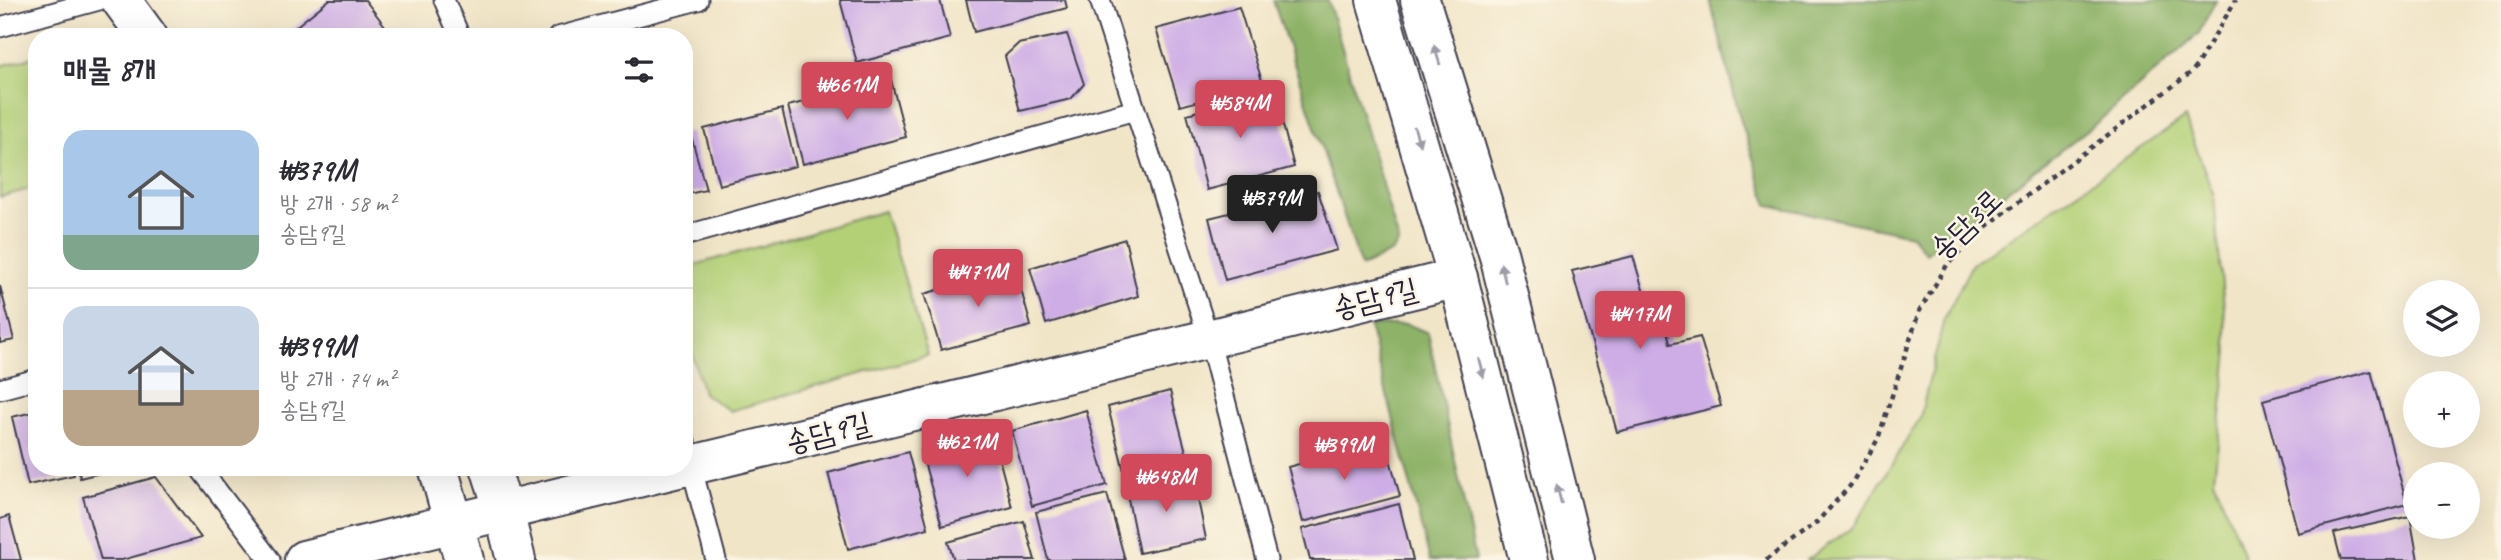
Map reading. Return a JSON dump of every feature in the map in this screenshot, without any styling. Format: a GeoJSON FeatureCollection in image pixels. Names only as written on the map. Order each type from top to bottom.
{"type":"FeatureCollection","features":[{"type":"Feature","properties":{"kind":"street"},"geometry":{"type":"LineString","coordinates":[[121,0],[143,28]]}},
{"type":"Feature","properties":{"kind":"street"},"geometry":{"type":"LineString","coordinates":[[1376,0],[1458,278],[1528,560]]}},
{"type":"Feature","properties":{"kind":"street"},"geometry":{"type":"LineString","coordinates":[[1420,0],[1499,256],[1575,560]]}},
{"type":"Feature","properties":{"kind":"street","name":"송담9길"},"geometry":{"type":"LineString","coordinates":[[693,457],[1458,278]]}},
{"type":"Feature","properties":{"kind":"street"},"geometry":{"type":"LineString","coordinates":[[441,476],[464,560]]}},
{"type":"Feature","properties":{"kind":"street"},"geometry":{"type":"LineString","coordinates":[[493,476],[516,560]]}},
{"type":"Feature","properties":{"kind":"street","name":"송담9길"},"geometry":{"type":"LineString","coordinates":[[304,560],[504,511],[626,476]]}},
{"type":"Feature","properties":{"kind":"lane"},"geometry":{"type":"LineString","coordinates":[[0,27],[99,0]]}},
{"type":"Feature","properties":{"kind":"lane"},"geometry":{"type":"LineString","coordinates":[[444,0],[456,28]]}},
{"type":"Feature","properties":{"kind":"lane"},"geometry":{"type":"LineString","coordinates":[[592,28],[698,0]]}},
{"type":"Feature","properties":{"kind":"lane"},"geometry":{"type":"LineString","coordinates":[[1100,0],[1209,338],[1266,560]]}},
{"type":"Feature","properties":{"kind":"lane"},"geometry":{"type":"LineString","coordinates":[[693,233],[1135,110]]}},
{"type":"Feature","properties":{"kind":"lane"},"geometry":{"type":"LineString","coordinates":[[0,389],[28,381]]}},
{"type":"Feature","properties":{"kind":"lane"},"geometry":{"type":"LineString","coordinates":[[207,476],[270,560]]}},
{"type":"Feature","properties":{"kind":"lane"},"geometry":{"type":"LineString","coordinates":[[691,476],[716,560]]}},
{"type":"Feature","properties":{"kind":"path","name":"송담3로"},"geometry":{"type":"LineString","coordinates":[[1766,560],[1815,524],[1850,486],[1878,439],[1919,312],[1947,265],[1980,231],[2193,71],[2236,0]]}},
{"type":"Feature","properties":{"kind":"green space"},"geometry":{"type":"Polygon","coordinates":[[[1273,0],[1328,0],[1399,242],[1392,252],[1361,267],[1273,0]]]}},
{"type":"Feature","properties":{"kind":"green space"},"geometry":{"type":"Polygon","coordinates":[[[1710,0],[2216,0],[2199,33],[2099,121],[1926,253],[1911,235],[1768,205],[1740,118],[1710,0]]]}},
{"type":"Feature","properties":{"kind":"green space"},"geometry":{"type":"Polygon","coordinates":[[[28,58],[28,189],[0,197],[0,66],[28,58]]]}},
{"type":"Feature","properties":{"kind":"green space"},"geometry":{"type":"Polygon","coordinates":[[[2185,118],[2214,196],[2228,352],[2214,479],[2246,560],[1807,560],[1854,526],[1920,418],[1944,319],[1972,264],[2185,118]]]}},
{"type":"Feature","properties":{"kind":"green space"},"geometry":{"type":"Polygon","coordinates":[[[884,211],[928,355],[730,411],[703,393],[693,357],[693,265],[884,211]]]}},
{"type":"Feature","properties":{"kind":"green space"},"geometry":{"type":"Polygon","coordinates":[[[1407,324],[1428,333],[1476,560],[1430,560],[1369,326],[1407,324]]]}},
{"type":"Feature","properties":{"kind":"building"},"geometry":{"type":"Polygon","coordinates":[[[329,0],[365,0],[385,26],[383,28],[294,28],[329,0]]]}},
{"type":"Feature","properties":{"kind":"building"},"geometry":{"type":"Polygon","coordinates":[[[840,0],[940,0],[950,38],[857,63],[840,0]]]}},
{"type":"Feature","properties":{"kind":"building"},"geometry":{"type":"Polygon","coordinates":[[[966,0],[1065,0],[1067,8],[974,32],[966,0]]]}},
{"type":"Feature","properties":{"kind":"building"},"geometry":{"type":"Polygon","coordinates":[[[1239,7],[1263,84],[1180,106],[1156,29],[1239,7]]]}},
{"type":"Feature","properties":{"kind":"building"},"geometry":{"type":"Polygon","coordinates":[[[1067,34],[1084,84],[1071,99],[1020,111],[1005,56],[1018,44],[1067,34]]]}},
{"type":"Feature","properties":{"kind":"building"},"geometry":{"type":"Polygon","coordinates":[[[891,80],[906,137],[803,164],[788,106],[891,80]]]}},
{"type":"Feature","properties":{"kind":"building"},"geometry":{"type":"Polygon","coordinates":[[[1274,91],[1294,167],[1207,190],[1187,114],[1274,91]]]}},
{"type":"Feature","properties":{"kind":"building"},"geometry":{"type":"Polygon","coordinates":[[[782,109],[796,166],[719,185],[704,129],[782,109]]]}},
{"type":"Feature","properties":{"kind":"building"},"geometry":{"type":"Polygon","coordinates":[[[693,143],[706,190],[693,193],[693,143]]]}},
{"type":"Feature","properties":{"kind":"building"},"geometry":{"type":"Polygon","coordinates":[[[1318,191],[1337,250],[1225,280],[1209,218],[1318,191]]]}},
{"type":"Feature","properties":{"kind":"building"},"geometry":{"type":"Polygon","coordinates":[[[1125,239],[1138,296],[1046,324],[1030,268],[1125,239]]]}},
{"type":"Feature","properties":{"kind":"building"},"geometry":{"type":"Polygon","coordinates":[[[1633,256],[1651,317],[1664,315],[1670,344],[1700,337],[1721,406],[1617,432],[1572,271],[1633,256]]]}},
{"type":"Feature","properties":{"kind":"building"},"geometry":{"type":"Polygon","coordinates":[[[1015,268],[1031,326],[941,350],[924,294],[1015,268]]]}},
{"type":"Feature","properties":{"kind":"building"},"geometry":{"type":"Polygon","coordinates":[[[0,286],[14,340],[0,343],[0,286]]]}},
{"type":"Feature","properties":{"kind":"building"},"geometry":{"type":"Polygon","coordinates":[[[2371,371],[2403,489],[2403,505],[2298,533],[2263,400],[2371,371]]]}},
{"type":"Feature","properties":{"kind":"building"},"geometry":{"type":"Polygon","coordinates":[[[1170,391],[1190,467],[1127,483],[1108,407],[1170,391]]]}},
{"type":"Feature","properties":{"kind":"building"},"geometry":{"type":"Polygon","coordinates":[[[1086,410],[1107,485],[1032,506],[1012,431],[1086,410]]]}},
{"type":"Feature","properties":{"kind":"building"},"geometry":{"type":"Polygon","coordinates":[[[28,413],[28,476],[69,476],[28,485],[12,417],[28,413]]]}},
{"type":"Feature","properties":{"kind":"building"},"geometry":{"type":"Polygon","coordinates":[[[992,432],[1012,507],[942,526],[921,451],[992,432]]]}},
{"type":"Feature","properties":{"kind":"building"},"geometry":{"type":"Polygon","coordinates":[[[1385,441],[1400,496],[1303,522],[1288,467],[1385,441]]]}},
{"type":"Feature","properties":{"kind":"building"},"geometry":{"type":"Polygon","coordinates":[[[908,452],[928,528],[848,549],[828,473],[908,452]]]}},
{"type":"Feature","properties":{"kind":"building"},"geometry":{"type":"Polygon","coordinates":[[[1193,475],[1206,539],[1139,553],[1126,489],[1193,475]]]}},
{"type":"Feature","properties":{"kind":"building"},"geometry":{"type":"Polygon","coordinates":[[[156,477],[201,538],[122,560],[101,560],[83,497],[156,477]]]}},
{"type":"Feature","properties":{"kind":"building"},"geometry":{"type":"Polygon","coordinates":[[[1107,494],[1125,560],[1048,560],[1036,512],[1107,494]]]}},
{"type":"Feature","properties":{"kind":"building"},"geometry":{"type":"Polygon","coordinates":[[[1399,504],[1413,560],[1310,560],[1302,529],[1399,504]]]}},
{"type":"Feature","properties":{"kind":"building"},"geometry":{"type":"Polygon","coordinates":[[[9,516],[21,560],[0,560],[0,519],[9,516]]]}},
{"type":"Feature","properties":{"kind":"building"},"geometry":{"type":"Polygon","coordinates":[[[2403,518],[2403,539],[2414,539],[2418,560],[2341,560],[2334,533],[2403,518]]]}},
{"type":"Feature","properties":{"kind":"building"},"geometry":{"type":"Polygon","coordinates":[[[1024,521],[1035,560],[954,560],[948,542],[1024,521]]]}}]}
